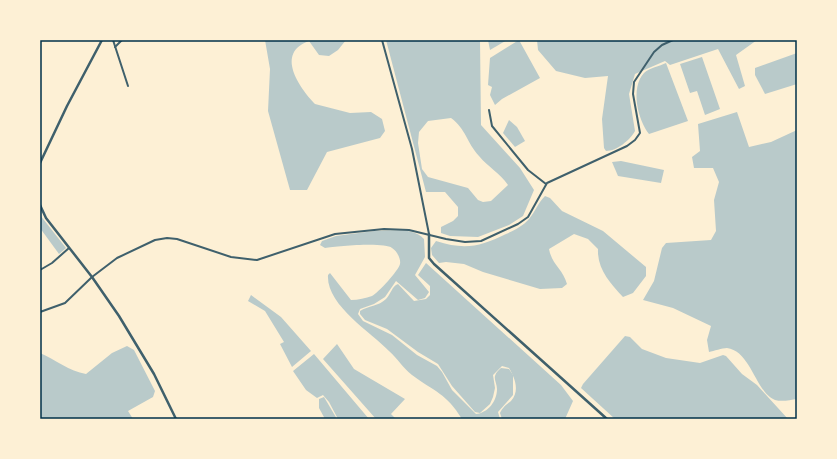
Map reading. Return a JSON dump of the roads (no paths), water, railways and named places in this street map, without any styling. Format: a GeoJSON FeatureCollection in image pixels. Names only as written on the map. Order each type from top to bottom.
{"type":"FeatureCollection","features":[{"type":"Feature","properties":{"kind":"street"},"geometry":{"type":"LineString","coordinates":[[40,163],[67,106],[102,40]]}},
{"type":"Feature","properties":{"kind":"street"},"geometry":{"type":"LineString","coordinates":[[113,40],[128,86]]}},
{"type":"Feature","properties":{"kind":"street"},"geometry":{"type":"LineString","coordinates":[[115,47],[122,40]]}},
{"type":"Feature","properties":{"kind":"street"},"geometry":{"type":"LineString","coordinates":[[382,40],[412,149],[429,234],[429,258],[607,419]]}},
{"type":"Feature","properties":{"kind":"street"},"geometry":{"type":"LineString","coordinates":[[40,312],[65,303],[92,278],[117,258],[155,240],[167,238],[177,239],[231,257],[257,260],[335,234],[398,229],[465,242],[481,241],[498,235],[528,217],[546,184],[627,146],[635,140],[640,133],[640,126],[633,94],[634,82],[654,52],[662,45],[672,40]]}},
{"type":"Feature","properties":{"kind":"street"},"geometry":{"type":"LineString","coordinates":[[489,110],[492,126],[528,170],[546,184]]}},
{"type":"Feature","properties":{"kind":"street"},"geometry":{"type":"LineString","coordinates":[[40,205],[46,218],[119,316],[154,374],[176,419]]}},
{"type":"Feature","properties":{"kind":"street"},"geometry":{"type":"LineString","coordinates":[[40,270],[52,263],[69,248]]}}]}
